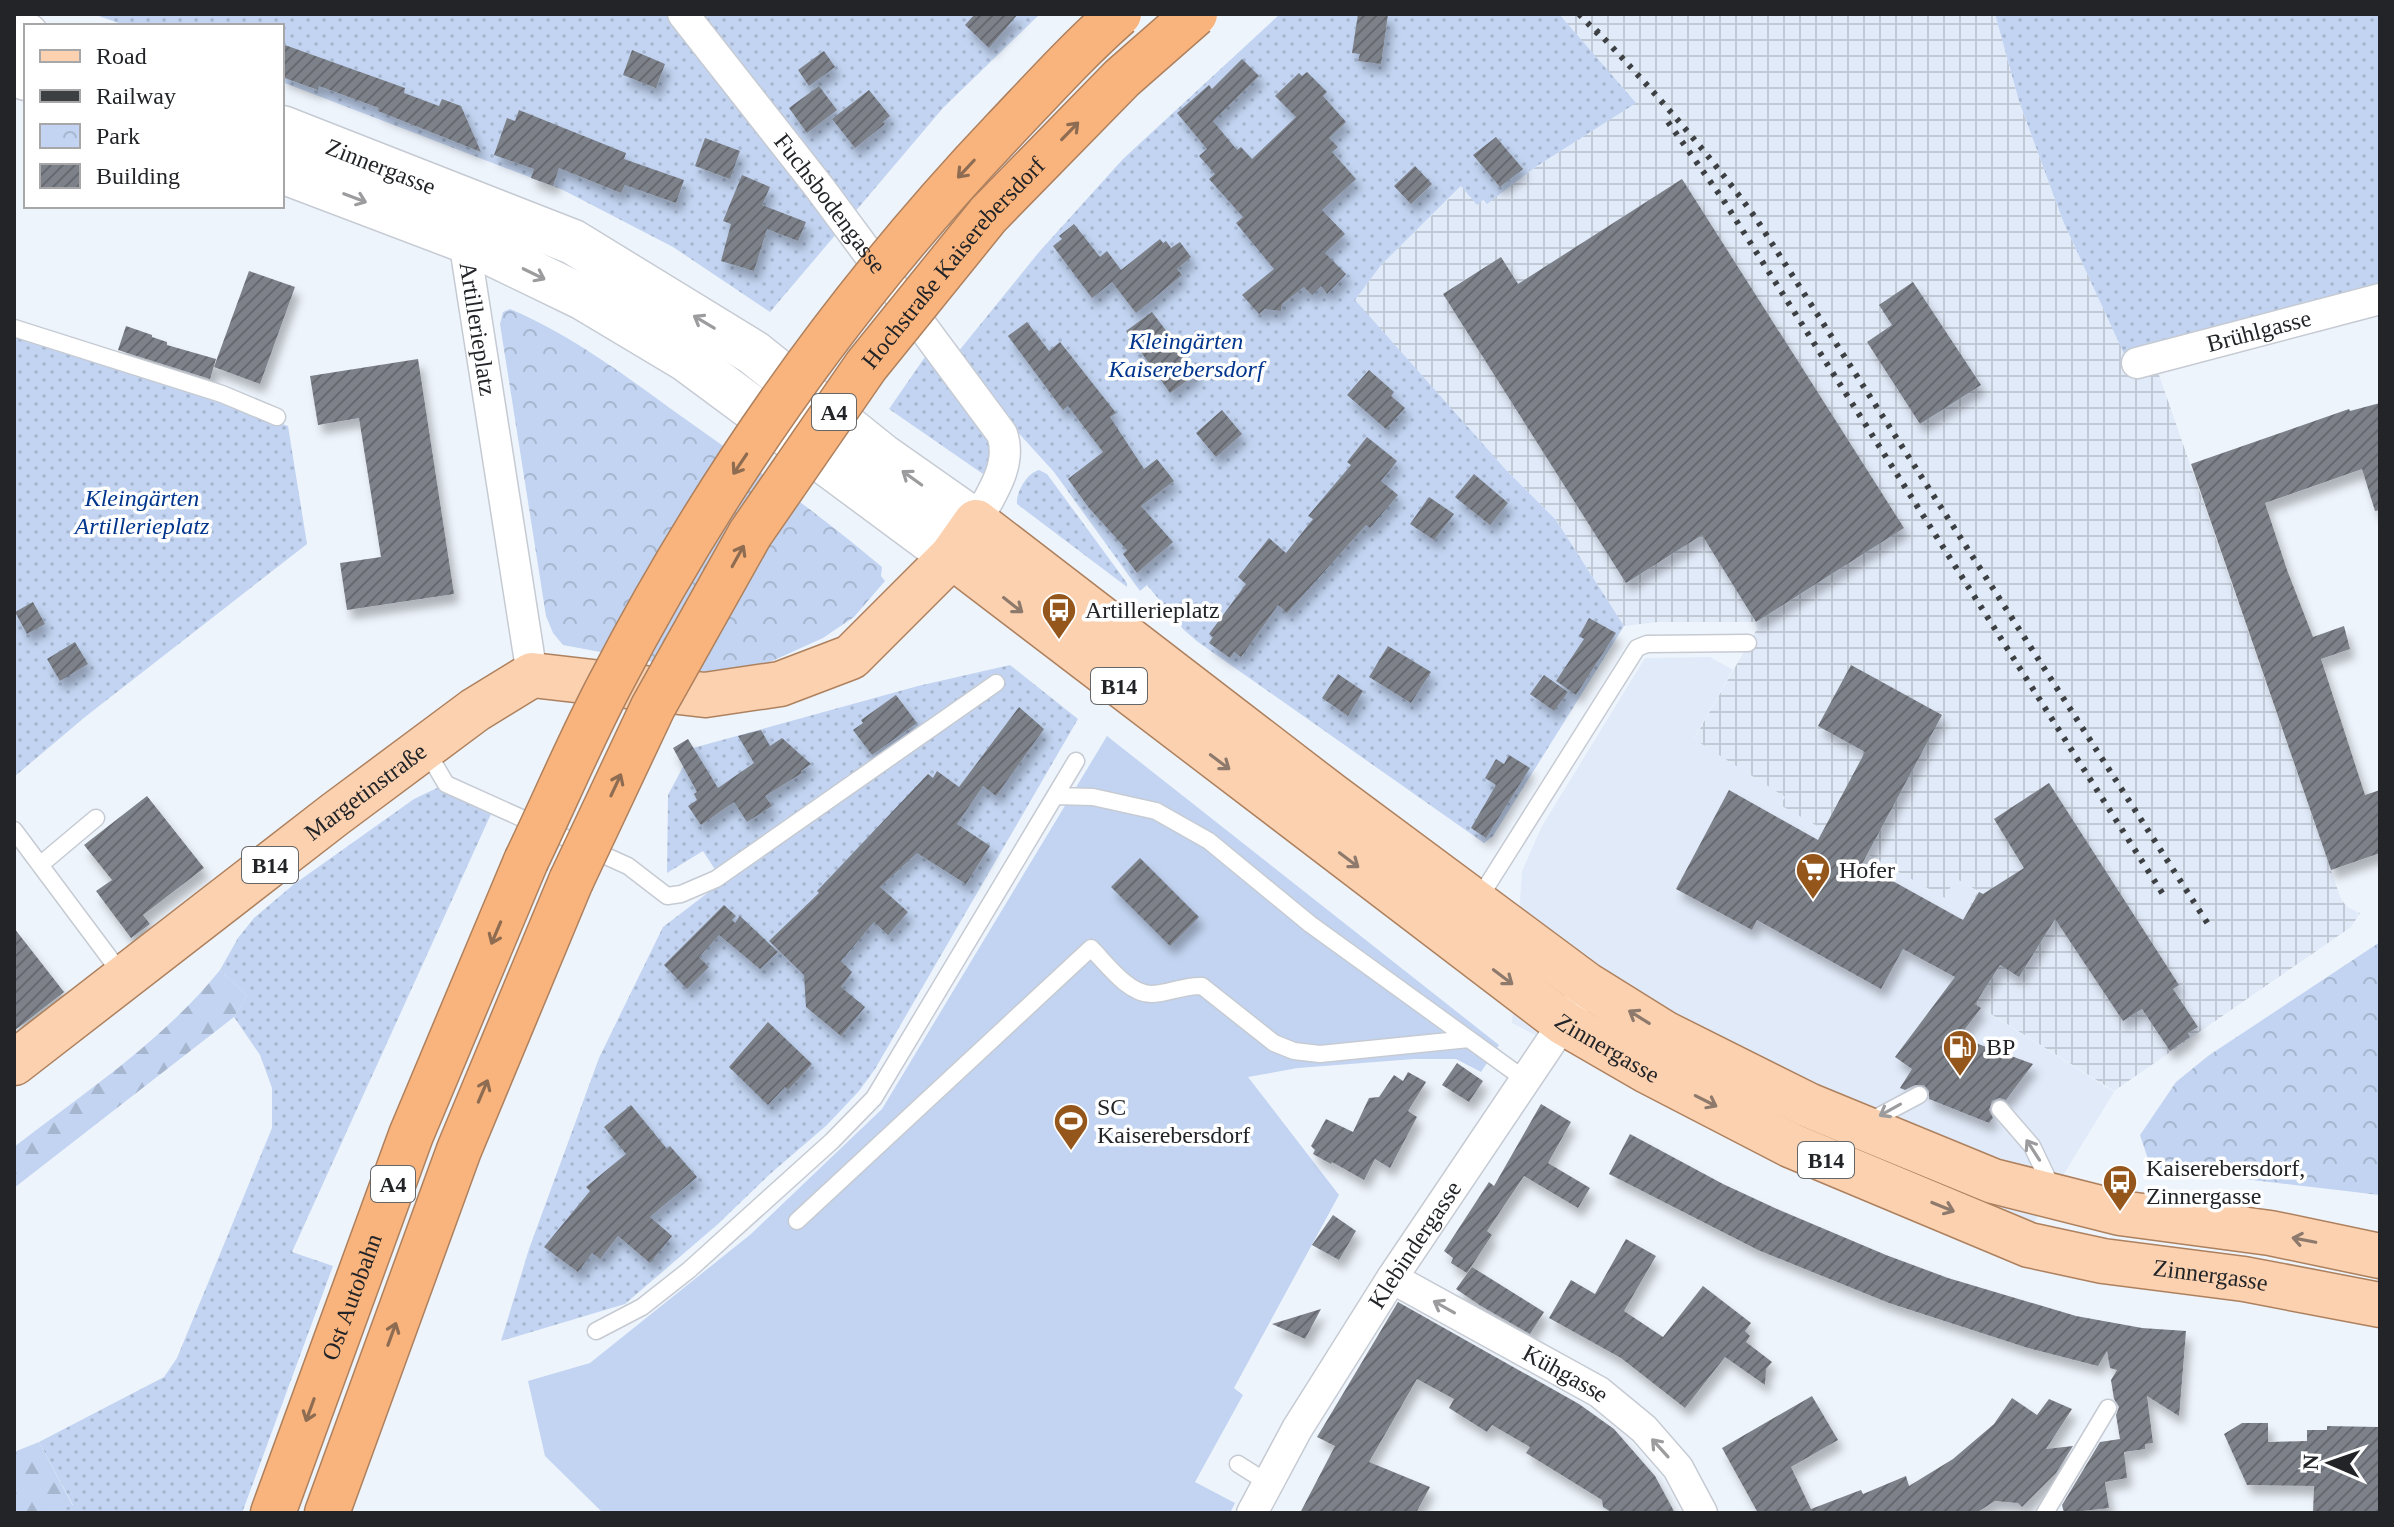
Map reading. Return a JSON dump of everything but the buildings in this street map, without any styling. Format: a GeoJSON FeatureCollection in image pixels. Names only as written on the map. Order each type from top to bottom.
{"type":"FeatureCollection","features":[{"type":"Feature","properties":{"kind":"highway","name":"Hochstraße Kaiserebersdorf"},"geometry":{"type":"LineString","coordinates":[[526,861],[609,686],[678,563],[710,509],[828,334],[953,183],[1087,42],[1119,14]]}},
{"type":"Feature","properties":{"kind":"highway","name":"Hochstraße Kaiserebersdorf"},"geometry":{"type":"LineString","coordinates":[[571,881],[653,707],[743,547],[866,366],[988,215],[1122,78],[1195,14]]}},
{"type":"Feature","properties":{"kind":"highway","name":"Ost Autobahn"},"geometry":{"type":"LineString","coordinates":[[273,1513],[411,1135],[526,861]]}},
{"type":"Feature","properties":{"kind":"highway","name":"Ost Autobahn"},"geometry":{"type":"LineString","coordinates":[[327,1513],[459,1150],[571,881]]}},
{"type":"Feature","properties":{"kind":"main road","name":"Zinnergasse"},"geometry":{"type":"LineString","coordinates":[[284,129],[471,222]]}},
{"type":"Feature","properties":{"kind":"main road","name":"Zinnergasse"},"geometry":{"type":"LineString","coordinates":[[284,172],[471,222]]}},
{"type":"Feature","properties":{"kind":"main road"},"geometry":{"type":"LineString","coordinates":[[471,222],[573,242],[754,353],[882,456],[964,539],[851,657],[780,684],[705,695],[532,675]]}},
{"type":"Feature","properties":{"kind":"main road","name":"Zinnergasse"},"geometry":{"type":"LineString","coordinates":[[964,539],[1183,682],[1459,917],[1564,1023],[1647,1071],[1790,1145],[2029,1245],[2103,1261],[2244,1279],[2380,1305]]}},
{"type":"Feature","properties":{"kind":"main road","name":"Margetinstraße"},"geometry":{"type":"LineString","coordinates":[[14,1063],[334,815],[475,710],[532,675]]}},
{"type":"Feature","properties":{"kind":"main road","name":"Zinnergasse"},"geometry":{"type":"LineString","coordinates":[[1459,917],[1587,985],[1664,1033],[1808,1105],[1993,1181],[2120,1213],[2270,1233],[2380,1256]]}},
{"type":"Feature","properties":{"kind":"street","name":"Fuchsbodengasse"},"geometry":{"type":"LineString","coordinates":[[683,14],[819,187],[1002,434],[1004,462],[998,482],[964,539]]}},
{"type":"Feature","properties":{"kind":"street","name":"Artillerieplatz"},"geometry":{"type":"LineString","coordinates":[[471,222],[532,675]]}},
{"type":"Feature","properties":{"kind":"street","name":"Brühlgasse"},"geometry":{"type":"LineString","coordinates":[[2137,363],[2380,299]]}},
{"type":"Feature","properties":{"kind":"street","name":"Klebindergasse"},"geometry":{"type":"LineString","coordinates":[[1252,1513],[1297,1429],[1392,1278],[1527,1081],[1587,985]]}},
{"type":"Feature","properties":{"kind":"street","name":"Kühgasse"},"geometry":{"type":"LineString","coordinates":[[1392,1278],[1599,1392],[1644,1429],[1678,1468],[1702,1513]]}},
{"type":"Feature","properties":{"kind":"lane"},"geometry":{"type":"LineString","coordinates":[[14,328],[222,394],[277,417]]}},
{"type":"Feature","properties":{"kind":"lane"},"geometry":{"type":"LineString","coordinates":[[1459,917],[1637,648],[1647,644],[1748,643]]}},
{"type":"Feature","properties":{"kind":"lane"},"geometry":{"type":"LineString","coordinates":[[425,749],[446,784],[628,866],[667,896],[681,894],[716,879],[996,683]]}},
{"type":"Feature","properties":{"kind":"lane"},"geometry":{"type":"LineString","coordinates":[[596,1331],[642,1307],[689,1270],[832,1141],[874,1098],[1076,761]]}},
{"type":"Feature","properties":{"kind":"lane"},"geometry":{"type":"LineString","coordinates":[[1055,796],[1093,797],[1156,811],[1209,841],[1310,924],[1527,1081]]}},
{"type":"Feature","properties":{"kind":"lane"},"geometry":{"type":"LineString","coordinates":[[40,865],[96,818]]}},
{"type":"Feature","properties":{"kind":"lane"},"geometry":{"type":"LineString","coordinates":[[14,830],[124,978]]}},
{"type":"Feature","properties":{"kind":"lane"},"geometry":{"type":"LineString","coordinates":[[797,1221],[1091,948],[1137,992],[1152,994],[1202,986],[1274,1043],[1294,1051],[1320,1054],[1469,1039]]}},
{"type":"Feature","properties":{"kind":"lane"},"geometry":{"type":"LineString","coordinates":[[1861,1127],[1919,1095]]}},
{"type":"Feature","properties":{"kind":"lane"},"geometry":{"type":"LineString","coordinates":[[2000,1109],[2032,1146],[2056,1197]]}},
{"type":"Feature","properties":{"kind":"lane"},"geometry":{"type":"LineString","coordinates":[[2045,1513],[2108,1408]]}},
{"type":"Feature","properties":{"kind":"lane"},"geometry":{"type":"LineString","coordinates":[[1238,1464],[1268,1483]]}},
{"type":"Feature","properties":{"kind":"shaded area"},"geometry":{"type":"Polygon","coordinates":[[[1559,14],[1995,14],[2019,101],[2063,221],[2136,378],[2158,372],[2341,899],[2347,907],[2360,913],[2351,927],[2114,1091],[1948,987],[1960,970],[1941,958],[1978,891],[1955,878],[1945,898],[1780,805],[1785,797],[1694,739],[1757,629],[1756,622],[1658,622],[1624,626],[1556,520],[1506,470],[1354,301],[1381,265],[1462,186],[1486,204],[1537,166],[1635,103],[1559,14]]]}},
{"type":"Feature","properties":{"kind":"shaded area"},"geometry":{"type":"Polygon","coordinates":[[[1710,657],[1733,670],[1694,738],[1785,797],[1780,804],[1945,897],[1955,878],[1979,892],[1941,957],[1961,970],[1948,987],[2114,1092],[2016,1252],[1761,1152],[1512,1023],[1522,871],[1542,826],[1645,658],[1710,657]]]}},
{"type":"Feature","properties":{"kind":"green space"},"geometry":{"type":"Polygon","coordinates":[[[93,14],[1040,14],[943,108],[770,312],[673,247],[563,190],[284,83],[284,24],[121,24],[93,14]]]}},
{"type":"Feature","properties":{"kind":"green space","name":"Kleingärten Kaiserebersdorf"},"geometry":{"type":"Polygon","coordinates":[[[1280,14],[1559,14],[1636,103],[1537,166],[1487,204],[1483,200],[1477,205],[1461,186],[1381,265],[1355,300],[1506,470],[1556,520],[1624,626],[1493,836],[1484,843],[1198,642],[1184,630],[1147,585],[1140,591],[1054,472],[1003,416],[958,352],[1039,252],[1123,159],[1280,14]]]}},
{"type":"Feature","properties":{"kind":"green space"},"geometry":{"type":"Polygon","coordinates":[[[1995,14],[2380,14],[2380,289],[2126,358],[2063,221],[2019,101],[1995,14]]]}},
{"type":"Feature","properties":{"kind":"green space"},"geometry":{"type":"Polygon","coordinates":[[[510,309],[555,331],[598,358],[758,471],[882,567],[881,576],[885,581],[854,617],[823,638],[761,666],[731,673],[701,671],[563,645],[553,633],[546,616],[500,324],[503,312],[510,309]]]}},
{"type":"Feature","properties":{"kind":"green space","name":"Kleingärten Artillerieplatz"},"geometry":{"type":"Polygon","coordinates":[[[14,334],[288,426],[307,544],[85,717],[14,777],[14,334]]]}},
{"type":"Feature","properties":{"kind":"green space"},"geometry":{"type":"Polygon","coordinates":[[[927,354],[990,439],[990,463],[983,474],[889,409],[927,354]]]}},
{"type":"Feature","properties":{"kind":"green space"},"geometry":{"type":"Polygon","coordinates":[[[1039,470],[1047,474],[1127,587],[1017,504],[1023,484],[1039,470]]]}},
{"type":"Feature","properties":{"kind":"green space"},"geometry":{"type":"Polygon","coordinates":[[[1010,665],[1078,719],[875,1069],[859,1091],[827,1125],[625,1304],[501,1341],[529,1249],[599,1058],[663,927],[718,885],[714,868],[703,851],[667,873],[668,795],[693,748],[918,686],[1010,665]]]}},
{"type":"Feature","properties":{"kind":"green space","name":"SC Kaiserebersdorf"},"geometry":{"type":"Polygon","coordinates":[[[1107,736],[1499,1045],[1481,1072],[1456,1059],[1414,1059],[1298,1068],[1248,1077],[1339,1195],[1234,1388],[1243,1395],[1195,1482],[1235,1503],[1230,1513],[603,1513],[545,1456],[528,1381],[590,1363],[751,1234],[882,1109],[1107,736]]]}},
{"type":"Feature","properties":{"kind":"green space"},"geometry":{"type":"Polygon","coordinates":[[[437,788],[491,814],[292,1252],[333,1266],[242,1513],[45,1513],[73,1505],[39,1442],[164,1377],[177,1358],[272,1128],[272,1088],[260,1055],[234,1017],[247,996],[220,970],[238,938],[254,918],[293,885],[414,799],[437,788]]]}},
{"type":"Feature","properties":{"kind":"green space"},"geometry":{"type":"Polygon","coordinates":[[[2380,942],[2380,1195],[2151,1168],[2140,1135],[2176,1082],[2208,1056],[2380,942]]]}},
{"type":"Feature","properties":{"kind":"green space"},"geometry":{"type":"Polygon","coordinates":[[[220,970],[247,996],[234,1017],[14,1188],[14,1147],[148,1043],[198,996],[220,970]]]}},
{"type":"Feature","properties":{"kind":"green space"},"geometry":{"type":"Polygon","coordinates":[[[39,1442],[73,1506],[45,1513],[14,1513],[14,1452],[39,1442]]]}},
{"type":"Feature","properties":{"kind":"railway"},"geometry":{"type":"LineString","coordinates":[[1579,14],[1601,37]]}},
{"type":"Feature","properties":{"kind":"railway"},"geometry":{"type":"LineString","coordinates":[[1596,30],[1718,168],[1755,217],[2208,924]]}},
{"type":"Feature","properties":{"kind":"railway"},"geometry":{"type":"LineString","coordinates":[[1668,122],[1722,198],[2166,899]]}},
{"type":"Feature","properties":{"kind":"place","name":"Artillerieplatz"},"geometry":{"type":"Point","coordinates":[1059,641]}},
{"type":"Feature","properties":{"kind":"place","name":"Hofer"},"geometry":{"type":"Point","coordinates":[1813,901]}},
{"type":"Feature","properties":{"kind":"place","name":"BP"},"geometry":{"type":"Point","coordinates":[1960,1078]}},
{"type":"Feature","properties":{"kind":"place","name":"SC Kaiserebersdorf"},"geometry":{"type":"Point","coordinates":[1071,1152]}},
{"type":"Feature","properties":{"kind":"place","name":"Kaiserebersdorf, Zinnergasse"},"geometry":{"type":"Point","coordinates":[2120,1213]}}]}
